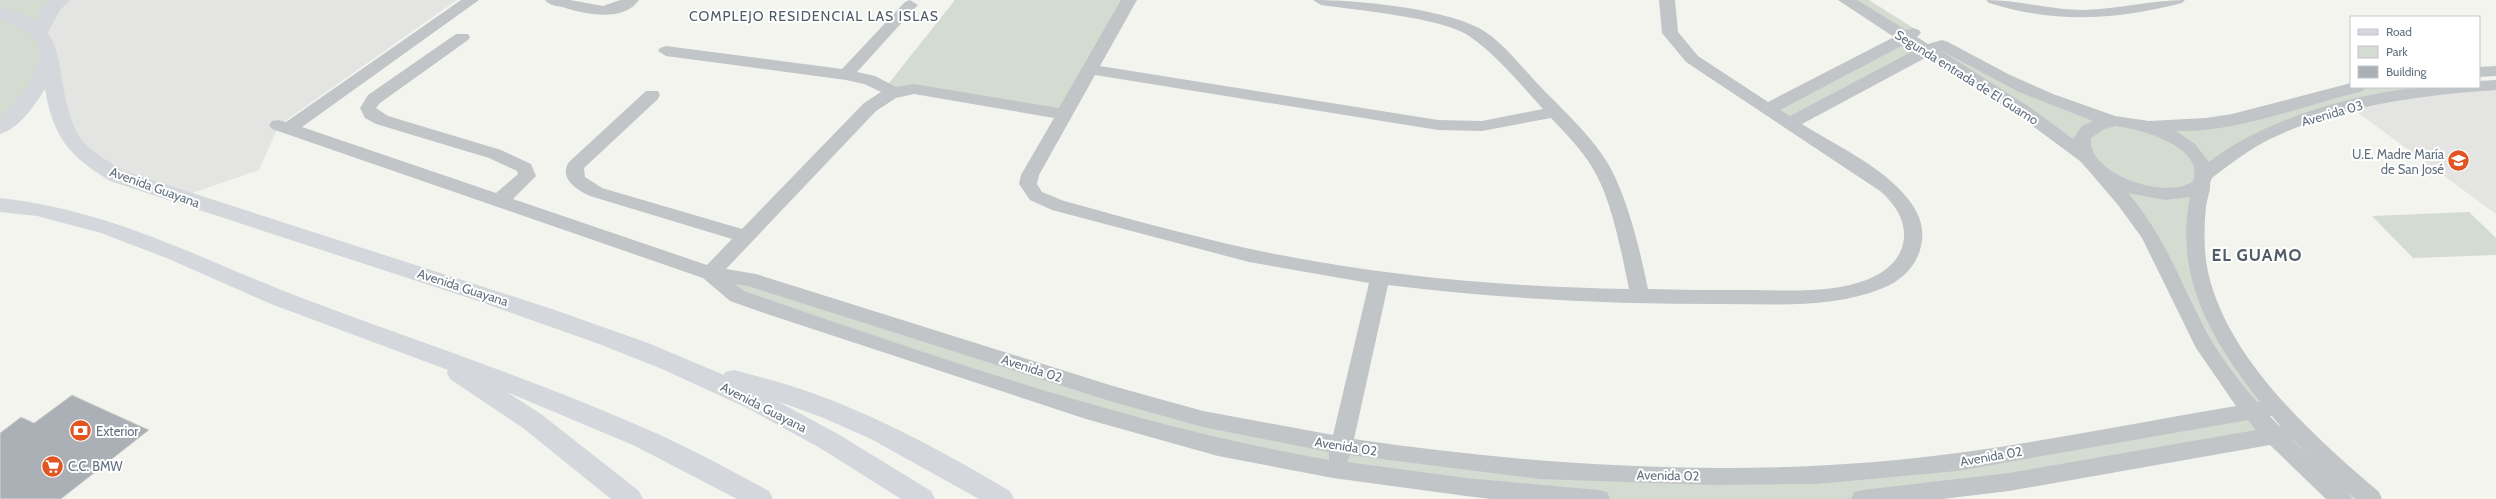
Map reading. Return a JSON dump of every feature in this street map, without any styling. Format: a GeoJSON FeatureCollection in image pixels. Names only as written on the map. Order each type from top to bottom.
{"type":"FeatureCollection","features":[{"type":"Feature","properties":{"kind":"main road"},"geometry":{"type":"LineString","coordinates":[[0,13],[17,17],[40,32],[52,7],[61,0]]}},
{"type":"Feature","properties":{"kind":"main road","name":"Avenida Guayana"},"geometry":{"type":"LineString","coordinates":[[40,32],[47,42],[61,124],[68,138],[80,152],[118,176],[522,307],[639,350],[731,389],[786,417],[852,454],[922,499]]}},
{"type":"Feature","properties":{"kind":"main road"},"geometry":{"type":"LineString","coordinates":[[0,128],[29,101],[40,85],[49,60]]}},
{"type":"Feature","properties":{"kind":"main road"},"geometry":{"type":"LineString","coordinates":[[0,205],[35,207],[88,221],[158,245],[279,297],[575,407],[641,436],[760,499]]}},
{"type":"Feature","properties":{"kind":"main road"},"geometry":{"type":"LineString","coordinates":[[639,350],[805,401],[884,434],[951,468],[1001,499]]}},
{"type":"Feature","properties":{"kind":"main road"},"geometry":{"type":"LineString","coordinates":[[426,351],[532,421],[630,499]]}},
{"type":"Feature","properties":{"kind":"street"},"geometry":{"type":"LineString","coordinates":[[471,0],[284,127],[710,272],[870,107],[894,92],[914,89],[1064,114]]}},
{"type":"Feature","properties":{"kind":"street"},"geometry":{"type":"LineString","coordinates":[[553,0],[598,12],[618,8],[631,0]]}},
{"type":"Feature","properties":{"kind":"street"},"geometry":{"type":"LineString","coordinates":[[1130,0],[1030,175],[1028,184],[1031,190],[1043,200],[1058,206],[1224,250],[1276,261],[1380,277],[1524,292],[1640,296],[1757,297],[1844,293],[1877,284],[1897,271],[1904,264],[1912,247],[1914,234],[1912,222],[1900,201],[1867,173],[1698,63],[1681,49],[1670,33],[1667,0]]}},
{"type":"Feature","properties":{"kind":"street"},"geometry":{"type":"LineString","coordinates":[[1321,0],[1427,17],[1474,32],[1504,56],[1583,142],[1606,176],[1627,236],[1640,296]]}},
{"type":"Feature","properties":{"kind":"street","name":"Segunda entrada de El Guamo"},"geometry":{"type":"LineString","coordinates":[[1846,0],[1912,34],[1934,48],[2026,112],[2092,163]]}},
{"type":"Feature","properties":{"kind":"street","name":"Segunda entrada de El Guamo"},"geometry":{"type":"LineString","coordinates":[[1869,0],[1912,34]]}},
{"type":"Feature","properties":{"kind":"street"},"geometry":{"type":"LineString","coordinates":[[1994,0],[2038,12],[2079,15],[2114,13],[2177,0]]}},
{"type":"Feature","properties":{"kind":"street"},"geometry":{"type":"LineString","coordinates":[[846,75],[910,5]]}},
{"type":"Feature","properties":{"kind":"street"},"geometry":{"type":"LineString","coordinates":[[1768,109],[1912,34]]}},
{"type":"Feature","properties":{"kind":"street"},"geometry":{"type":"LineString","coordinates":[[462,37],[374,99],[368,108],[371,114],[382,120],[495,154],[525,168],[527,176],[499,201]]}},
{"type":"Feature","properties":{"kind":"street"},"geometry":{"type":"LineString","coordinates":[[1790,124],[1934,48]]}},
{"type":"Feature","properties":{"kind":"street","name":"Segunda entrada de El Guamo"},"geometry":{"type":"LineString","coordinates":[[1934,48],[2069,106],[2116,121]]}},
{"type":"Feature","properties":{"kind":"street"},"geometry":{"type":"LineString","coordinates":[[666,51],[846,75],[868,80],[894,92]]}},
{"type":"Feature","properties":{"kind":"street"},"geometry":{"type":"LineString","coordinates":[[1090,69],[1438,125],[1482,126],[1556,112]]}},
{"type":"Feature","properties":{"kind":"street"},"geometry":{"type":"LineString","coordinates":[[2480,72],[2496,71]]}},
{"type":"Feature","properties":{"kind":"street"},"geometry":{"type":"LineString","coordinates":[[2480,86],[2496,85]]}},
{"type":"Feature","properties":{"kind":"street","name":"Avenida 03"},"geometry":{"type":"LineString","coordinates":[[2135,123],[2167,126],[2209,124],[2353,88]]}},
{"type":"Feature","properties":{"kind":"street","name":"Avenida 03"},"geometry":{"type":"LineString","coordinates":[[2204,179],[2220,160],[2256,138],[2301,121],[2393,97],[2462,88]]}},
{"type":"Feature","properties":{"kind":"street"},"geometry":{"type":"LineString","coordinates":[[652,95],[575,166],[574,175],[579,183],[596,192],[745,236]]}},
{"type":"Feature","properties":{"kind":"street"},"geometry":{"type":"LineString","coordinates":[[2341,499],[2275,434],[2255,411],[2203,344],[2164,259],[2136,214],[2092,163],[2081,146],[2082,136],[2094,126],[2116,121],[2135,123],[2176,138],[2191,149],[2202,162],[2204,179],[2194,227],[2199,273],[2213,313],[2235,351],[2277,407],[2298,431],[2371,499]]}},
{"type":"Feature","properties":{"kind":"street"},"geometry":{"type":"LineString","coordinates":[[2092,163],[2113,179],[2152,193],[2173,194],[2190,191],[2204,179]]}},
{"type":"Feature","properties":{"kind":"street","name":"Avenida 02"},"geometry":{"type":"LineString","coordinates":[[710,272],[749,279],[1174,411],[1249,429],[1342,445],[1540,470],[1713,476],[1816,475],[1896,469],[1957,462],[2277,407]]}},
{"type":"Feature","properties":{"kind":"street","name":"Avenida 02"},"geometry":{"type":"LineString","coordinates":[[710,272],[737,296],[1008,386],[1177,436],[1243,452],[1336,469],[1459,486],[1599,499]]}},
{"type":"Feature","properties":{"kind":"street"},"geometry":{"type":"LineString","coordinates":[[1336,469],[1380,277]]}},
{"type":"Feature","properties":{"kind":"street","name":"Avenida 02"},"geometry":{"type":"LineString","coordinates":[[1862,499],[2001,483],[2298,431]]}},
{"type":"Feature","properties":{"kind":"street"},"geometry":{"type":"LineString","coordinates":[[2037,448],[2056,474]]}},
{"type":"Feature","properties":{"kind":"shaded area"},"geometry":{"type":"Polygon","coordinates":[[[61,0],[457,0],[279,125],[259,170],[181,197],[80,151],[49,59],[45,18],[61,0]]]}},
{"type":"Feature","properties":{"kind":"shaded area","name":"U.E. Madre María de San José"},"geometry":{"type":"Polygon","coordinates":[[[2496,85],[2496,214],[2350,107],[2480,88],[2496,85]]]}},
{"type":"Feature","properties":{"kind":"green space"},"geometry":{"type":"Polygon","coordinates":[[[0,0],[61,0],[45,18],[49,59],[0,127],[0,0]]]}},
{"type":"Feature","properties":{"kind":"green space"},"geometry":{"type":"Polygon","coordinates":[[[955,0],[1129,0],[1064,114],[914,89],[870,107],[955,0]]]}},
{"type":"Feature","properties":{"kind":"green space"},"geometry":{"type":"Polygon","coordinates":[[[1846,0],[1869,0],[1918,31],[1905,38],[1846,0]]]}},
{"type":"Feature","properties":{"kind":"green space"},"geometry":{"type":"Polygon","coordinates":[[[1905,38],[1927,51],[1790,123],[1768,109],[1905,38]]]}},
{"type":"Feature","properties":{"kind":"green space"},"geometry":{"type":"Polygon","coordinates":[[[1940,44],[2094,115],[2188,126],[2353,88],[2462,88],[2393,97],[2277,130],[2202,184],[2205,293],[2277,407],[2255,411],[2275,434],[1862,499],[1599,499],[1243,452],[737,296],[710,273],[1113,394],[1462,462],[1816,475],[2254,411],[2176,285],[2086,157],[1927,51],[1940,44]]]}},
{"type":"Feature","properties":{"kind":"green space"},"geometry":{"type":"Polygon","coordinates":[[[2469,212],[2496,238],[2496,255],[2413,258],[2372,216],[2469,212]]]}},
{"type":"Feature","properties":{"kind":"green space"},"geometry":{"type":"Polygon","coordinates":[[[2298,431],[2371,499],[2341,499],[2275,434],[2298,431]]]}},
{"type":"Feature","properties":{"kind":"building","name":"C.C. BMW"},"geometry":{"type":"Polygon","coordinates":[[[72,395],[149,430],[61,499],[0,499],[0,433],[21,417],[34,423],[72,395]]]}},
{"type":"Feature","properties":{"kind":"place","name":"U.E. Madre María de San José"},"geometry":{"type":"Point","coordinates":[2459,161]}},
{"type":"Feature","properties":{"kind":"place","name":"Exterior"},"geometry":{"type":"Point","coordinates":[81,431]}},
{"type":"Feature","properties":{"kind":"place","name":"C.C. BMW"},"geometry":{"type":"Point","coordinates":[52,466]}},
{"type":"Feature","properties":{"kind":"district","name":"COMPLEJO RESIDENCIAL LAS ISLAS"},"geometry":{"type":"Point","coordinates":[814,16]}},
{"type":"Feature","properties":{"kind":"district","name":"EL GUAMO"},"geometry":{"type":"Point","coordinates":[2257,255]}}]}
